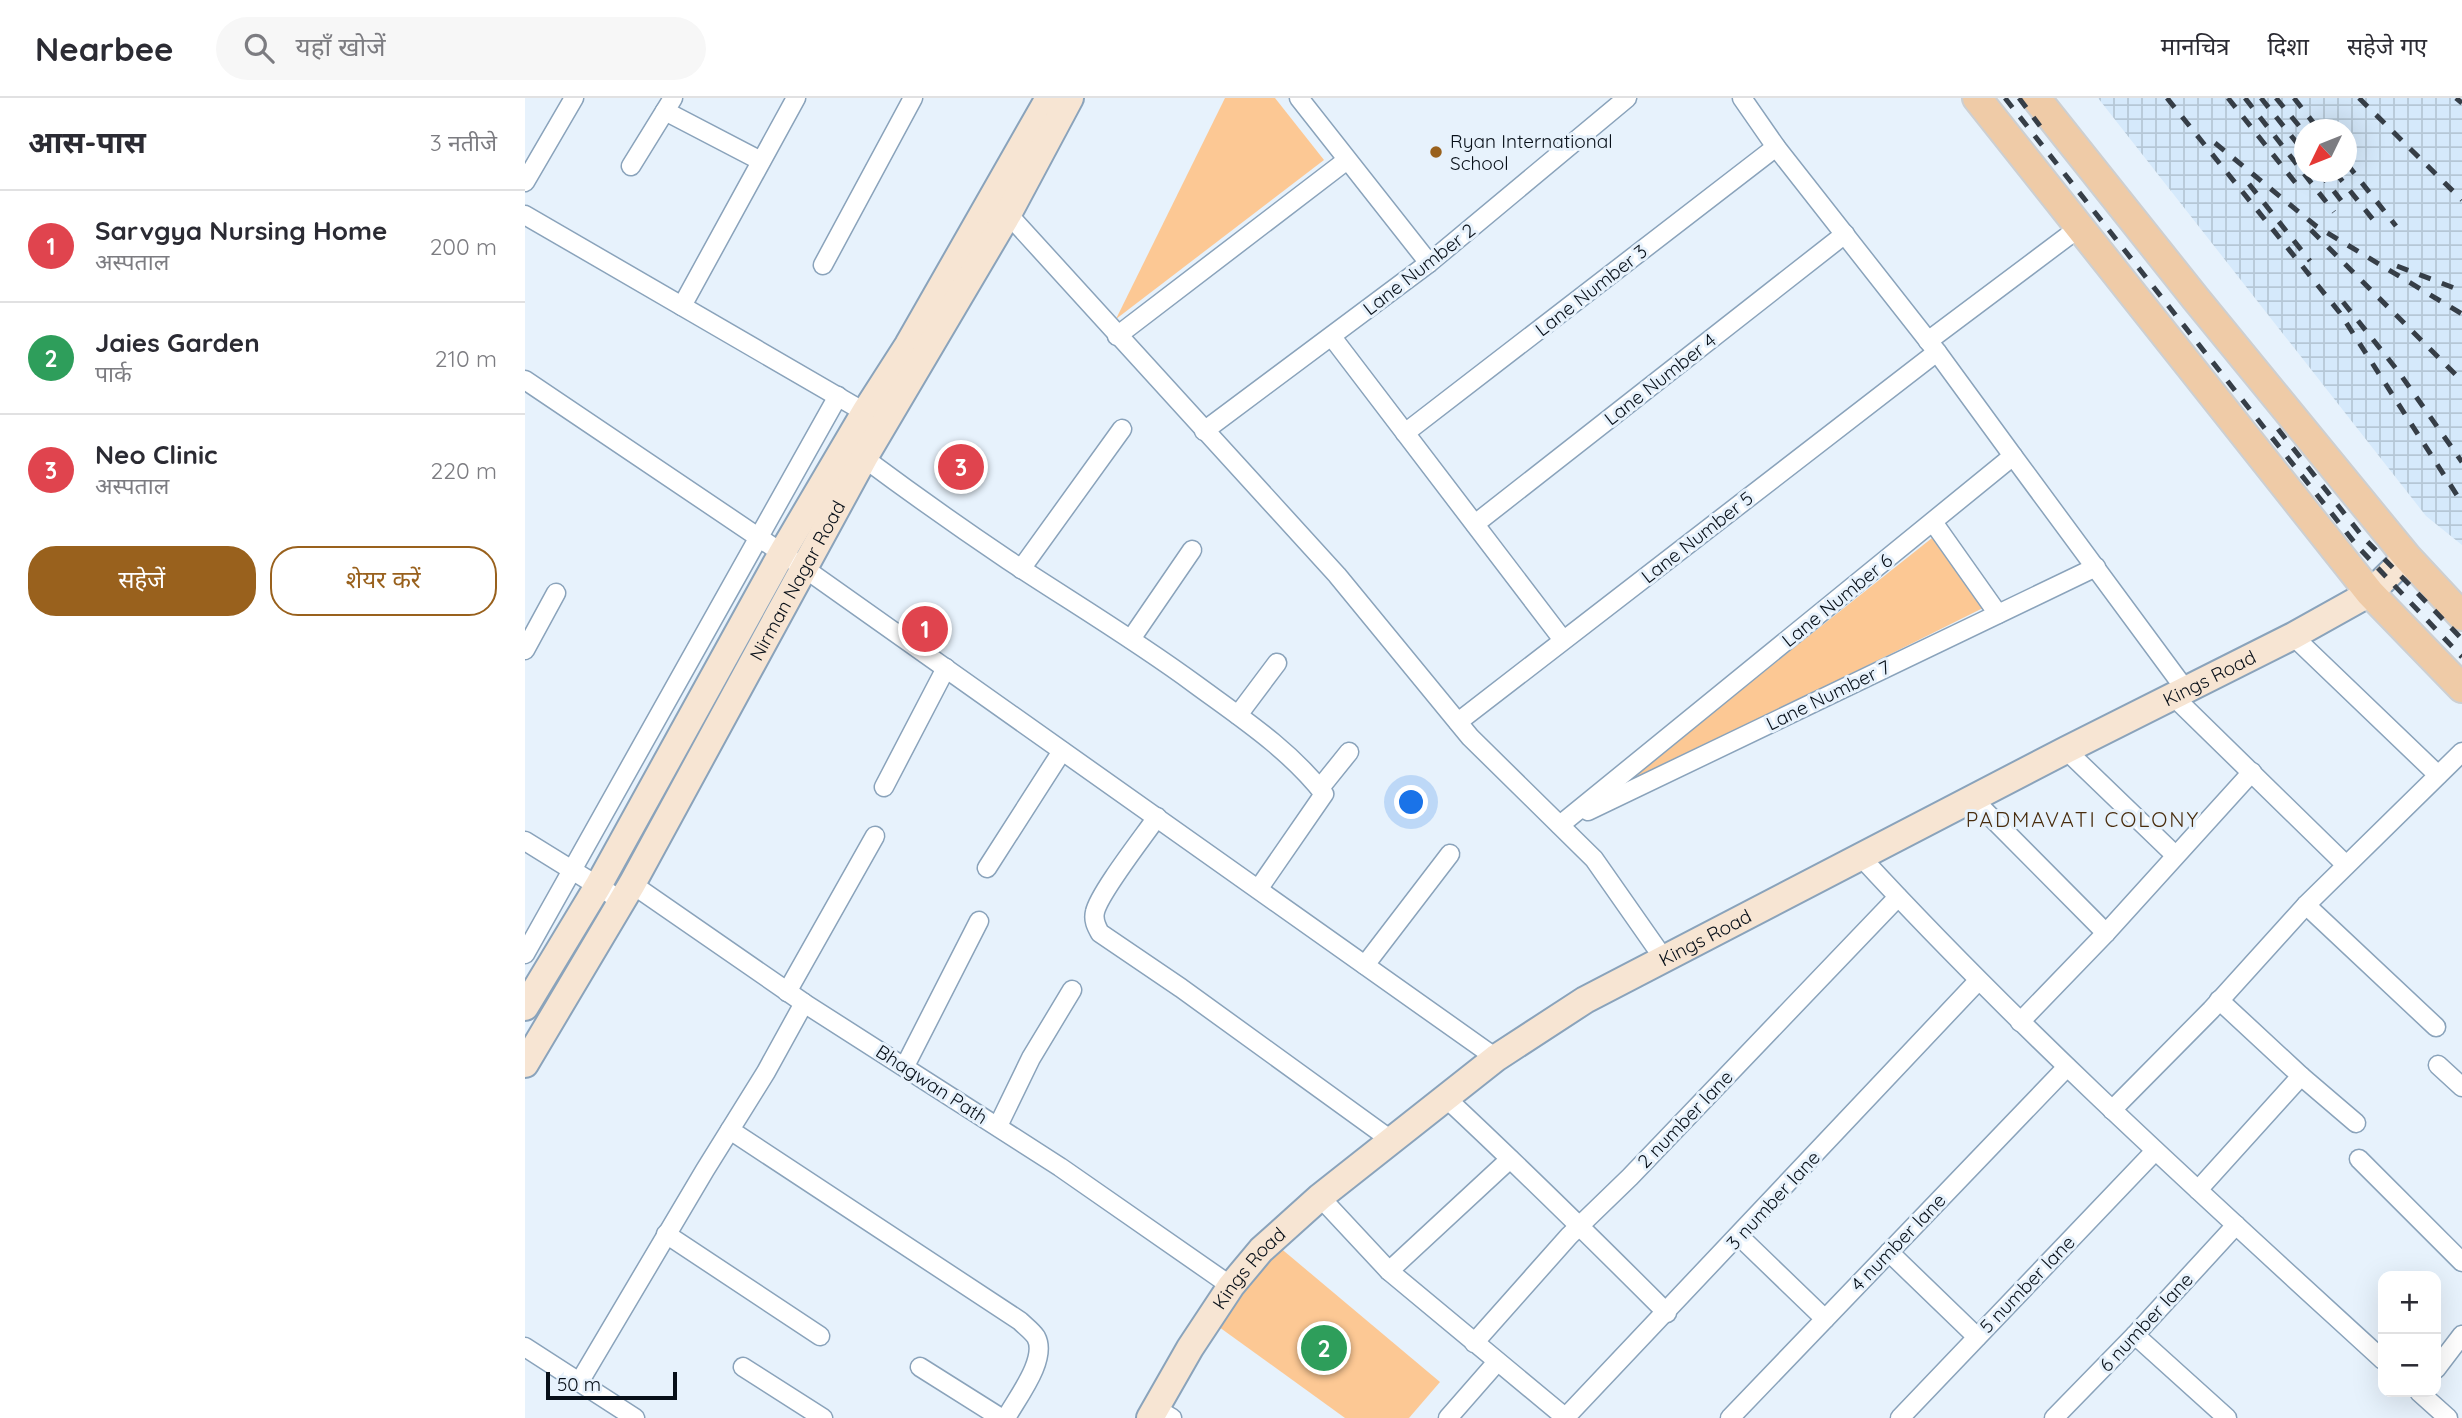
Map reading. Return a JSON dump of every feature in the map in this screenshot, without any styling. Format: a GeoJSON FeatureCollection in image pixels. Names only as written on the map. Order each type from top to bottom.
{"type":"FeatureCollection","features":[{"type":"Feature","properties":{"kind":"main road"},"geometry":{"type":"LineString","coordinates":[[1977,98],[2370,593],[2462,688]]}},
{"type":"Feature","properties":{"kind":"main road"},"geometry":{"type":"LineString","coordinates":[[2036,98],[2407,557],[2462,616]]}},
{"type":"Feature","properties":{"kind":"street"},"geometry":{"type":"LineString","coordinates":[[525,182],[574,98]]}},
{"type":"Feature","properties":{"kind":"street"},"geometry":{"type":"LineString","coordinates":[[682,306],[796,98]]}},
{"type":"Feature","properties":{"kind":"street"},"geometry":{"type":"LineString","coordinates":[[823,265],[913,98]]}},
{"type":"Feature","properties":{"kind":"street","name":"Nirman Nagar Road"},"geometry":{"type":"LineString","coordinates":[[525,1064],[627,893],[864,458],[875,418],[908,345],[1049,98]]}},
{"type":"Feature","properties":{"kind":"street","name":"Nirman Nagar Road"},"geometry":{"type":"LineString","coordinates":[[525,1007],[598,886],[782,553],[875,418],[1008,214],[1070,98]]}},
{"type":"Feature","properties":{"kind":"street"},"geometry":{"type":"LineString","coordinates":[[1299,98],[1429,263]]}},
{"type":"Feature","properties":{"kind":"street","name":"Lane Number 2"},"geometry":{"type":"LineString","coordinates":[[1204,431],[1429,263],[1627,98]]}},
{"type":"Feature","properties":{"kind":"street"},"geometry":{"type":"LineString","coordinates":[[1742,98],[1776,147],[1933,346],[2096,567],[2179,693],[2252,772],[2346,865]]}},
{"type":"Feature","properties":{"kind":"street"},"geometry":{"type":"LineString","coordinates":[[631,166],[669,104],[761,161]]}},
{"type":"Feature","properties":{"kind":"street","name":"Lane Number 3"},"geometry":{"type":"LineString","coordinates":[[1405,433],[1776,147]]}},
{"type":"Feature","properties":{"kind":"street"},"geometry":{"type":"LineString","coordinates":[[1117,336],[1347,160]]}},
{"type":"Feature","properties":{"kind":"street"},"geometry":{"type":"LineString","coordinates":[[1008,214],[1337,575],[1458,722],[1594,859],[1664,959]]}},
{"type":"Feature","properties":{"kind":"street"},"geometry":{"type":"LineString","coordinates":[[525,215],[875,418]]}},
{"type":"Feature","properties":{"kind":"street","name":"Lane Number 5"},"geometry":{"type":"LineString","coordinates":[[1458,722],[2080,227]]}},
{"type":"Feature","properties":{"kind":"street","name":"Lane Number 4"},"geometry":{"type":"LineString","coordinates":[[1475,524],[1845,234]]}},
{"type":"Feature","properties":{"kind":"street"},"geometry":{"type":"LineString","coordinates":[[1332,337],[1563,640]]}},
{"type":"Feature","properties":{"kind":"street"},"geometry":{"type":"LineString","coordinates":[[525,380],[804,568],[1496,1058]]}},
{"type":"Feature","properties":{"kind":"street"},"geometry":{"type":"LineString","coordinates":[[525,954],[838,396]]}},
{"type":"Feature","properties":{"kind":"street"},"geometry":{"type":"LineString","coordinates":[[1021,569],[1122,429]]}},
{"type":"Feature","properties":{"kind":"street","name":"Lane Number 6"},"geometry":{"type":"LineString","coordinates":[[1560,825],[2013,456]]}},
{"type":"Feature","properties":{"kind":"street"},"geometry":{"type":"LineString","coordinates":[[864,458],[1021,569],[1131,639],[1238,715],[1303,767],[1324,794],[1259,888]]}},
{"type":"Feature","properties":{"kind":"street"},"geometry":{"type":"LineString","coordinates":[[1933,522],[1998,614]]}},
{"type":"Feature","properties":{"kind":"street"},"geometry":{"type":"LineString","coordinates":[[1131,639],[1192,550]]}},
{"type":"Feature","properties":{"kind":"street","name":"Kings Road"},"geometry":{"type":"LineString","coordinates":[[1159,1415],[1190,1348],[1231,1286],[1261,1250],[1319,1197],[1496,1058],[1585,1000],[1972,798],[2293,636],[2370,593],[2407,557]]}},
{"type":"Feature","properties":{"kind":"street","name":"Lane Number 7"},"geometry":{"type":"LineString","coordinates":[[1560,825],[2096,567]]}},
{"type":"Feature","properties":{"kind":"street"},"geometry":{"type":"LineString","coordinates":[[525,650],[556,593]]}},
{"type":"Feature","properties":{"kind":"street"},"geometry":{"type":"LineString","coordinates":[[721,603],[746,616]]}},
{"type":"Feature","properties":{"kind":"street"},"geometry":{"type":"LineString","coordinates":[[2293,636],[2438,775]]}},
{"type":"Feature","properties":{"kind":"street"},"geometry":{"type":"LineString","coordinates":[[697,645],[722,660]]}},
{"type":"Feature","properties":{"kind":"street"},"geometry":{"type":"LineString","coordinates":[[1238,715],[1277,663]]}},
{"type":"Feature","properties":{"kind":"street"},"geometry":{"type":"LineString","coordinates":[[884,787],[946,668]]}},
{"type":"Feature","properties":{"kind":"street"},"geometry":{"type":"LineString","coordinates":[[2066,750],[2175,855]]}},
{"type":"Feature","properties":{"kind":"street"},"geometry":{"type":"LineString","coordinates":[[987,868],[1062,751]]}},
{"type":"Feature","properties":{"kind":"street"},"geometry":{"type":"LineString","coordinates":[[1320,788],[1349,752]]}},
{"type":"Feature","properties":{"kind":"street"},"geometry":{"type":"LineString","coordinates":[[2112,1110],[2219,1000],[2306,905],[2462,752]]}},
{"type":"Feature","properties":{"kind":"street"},"geometry":{"type":"LineString","coordinates":[[2020,1022],[2106,933],[2252,772]]}},
{"type":"Feature","properties":{"kind":"street"},"geometry":{"type":"LineString","coordinates":[[1972,798],[2106,933]]}},
{"type":"Feature","properties":{"kind":"street"},"geometry":{"type":"LineString","coordinates":[[1157,817],[1095,910],[1095,923],[1100,933],[1181,988],[1391,1140]]}},
{"type":"Feature","properties":{"kind":"street"},"geometry":{"type":"LineString","coordinates":[[787,992],[875,836]]}},
{"type":"Feature","properties":{"kind":"street","name":"Bhagwan Path"},"geometry":{"type":"LineString","coordinates":[[525,841],[598,886],[627,893],[905,1066],[998,1126],[1231,1286]]}},
{"type":"Feature","properties":{"kind":"street"},"geometry":{"type":"LineString","coordinates":[[1365,965],[1450,854]]}},
{"type":"Feature","properties":{"kind":"street"},"geometry":{"type":"LineString","coordinates":[[1860,856],[1978,981],[2067,1068],[2378,1355]]}},
{"type":"Feature","properties":{"kind":"street","name":"2 number lane"},"geometry":{"type":"LineString","coordinates":[[1474,1343],[1580,1225],[1630,1177],[1898,897]]}},
{"type":"Feature","properties":{"kind":"street"},"geometry":{"type":"LineString","coordinates":[[2306,905],[2435,1027]]}},
{"type":"Feature","properties":{"kind":"street"},"geometry":{"type":"LineString","coordinates":[[905,1066],[979,921]]}},
{"type":"Feature","properties":{"kind":"street","name":"3 number lane"},"geometry":{"type":"LineString","coordinates":[[1565,1418],[1978,981]]}},
{"type":"Feature","properties":{"kind":"street"},"geometry":{"type":"LineString","coordinates":[[998,1126],[1031,1058],[1072,990]]}},
{"type":"Feature","properties":{"kind":"street"},"geometry":{"type":"LineString","coordinates":[[2219,1000],[2355,1124]]}},
{"type":"Feature","properties":{"kind":"street"},"geometry":{"type":"LineString","coordinates":[[580,1381],[666,1234],[766,1072],[804,1003]]}},
{"type":"Feature","properties":{"kind":"street"},"geometry":{"type":"LineString","coordinates":[[2438,1065],[2462,1087]]}},
{"type":"Feature","properties":{"kind":"street","name":"4 number lane"},"geometry":{"type":"LineString","coordinates":[[1730,1418],[2067,1068]]}},
{"type":"Feature","properties":{"kind":"street"},"geometry":{"type":"LineString","coordinates":[[2198,1190],[2301,1076]]}},
{"type":"Feature","properties":{"kind":"street"},"geometry":{"type":"LineString","coordinates":[[1446,1098],[1667,1312]]}},
{"type":"Feature","properties":{"kind":"street"},"geometry":{"type":"LineString","coordinates":[[730,1130],[1020,1321],[1035,1336],[1040,1351],[1035,1367],[1006,1418]]}},
{"type":"Feature","properties":{"kind":"street","name":"5 number lane"},"geometry":{"type":"LineString","coordinates":[[1900,1418],[2155,1151]]}},
{"type":"Feature","properties":{"kind":"street"},"geometry":{"type":"LineString","coordinates":[[1389,1271],[1510,1159]]}},
{"type":"Feature","properties":{"kind":"street"},"geometry":{"type":"LineString","coordinates":[[2358,1159],[2462,1262]]}},
{"type":"Feature","properties":{"kind":"street"},"geometry":{"type":"LineString","coordinates":[[1319,1197],[1389,1271],[1565,1418]]}},
{"type":"Feature","properties":{"kind":"street","name":"6 number lane"},"geometry":{"type":"LineString","coordinates":[[2055,1418],[2236,1225]]}},
{"type":"Feature","properties":{"kind":"street"},"geometry":{"type":"LineString","coordinates":[[666,1234],[820,1336]]}},
{"type":"Feature","properties":{"kind":"street"},"geometry":{"type":"LineString","coordinates":[[1739,1236],[1825,1318]]}},
{"type":"Feature","properties":{"kind":"street"},"geometry":{"type":"LineString","coordinates":[[1889,1252],[1977,1337]]}},
{"type":"Feature","properties":{"kind":"street"},"geometry":{"type":"LineString","coordinates":[[2135,1335],[2227,1418]]}},
{"type":"Feature","properties":{"kind":"street"},"geometry":{"type":"LineString","coordinates":[[2441,1362],[2462,1335]]}},
{"type":"Feature","properties":{"kind":"street"},"geometry":{"type":"LineString","coordinates":[[525,1347],[635,1418]]}},
{"type":"Feature","properties":{"kind":"street"},"geometry":{"type":"LineString","coordinates":[[1448,1418],[1497,1362]]}},
{"type":"Feature","properties":{"kind":"street"},"geometry":{"type":"LineString","coordinates":[[743,1367],[823,1418]]}},
{"type":"Feature","properties":{"kind":"street"},"geometry":{"type":"LineString","coordinates":[[920,1367],[1001,1418]]}},
{"type":"Feature","properties":{"kind":"street"},"geometry":{"type":"LineString","coordinates":[[2425,1397],[2448,1418]]}},
{"type":"Feature","properties":{"kind":"shaded area"},"geometry":{"type":"Polygon","coordinates":[[[1225,98],[1275,98],[1324,160],[1116,319],[1225,98]]]}},
{"type":"Feature","properties":{"kind":"shaded area"},"geometry":{"type":"Polygon","coordinates":[[[2098,98],[2462,98],[2462,545],[2426,516],[2098,98]]]}},
{"type":"Feature","properties":{"kind":"shaded area"},"geometry":{"type":"Polygon","coordinates":[[[1932,538],[1983,608],[1613,792],[1932,538]]]}},
{"type":"Feature","properties":{"kind":"shaded area"},"geometry":{"type":"Polygon","coordinates":[[[1278,1246],[1440,1382],[1409,1418],[1345,1418],[1201,1314],[1278,1246]]]}},
{"type":"Feature","properties":{"kind":"railway"},"geometry":{"type":"LineString","coordinates":[[2005,98],[2358,547],[2462,657]]}},
{"type":"Feature","properties":{"kind":"railway"},"geometry":{"type":"LineString","coordinates":[[2019,98],[2040,126]]}},
{"type":"Feature","properties":{"kind":"railway"},"geometry":{"type":"LineString","coordinates":[[2167,98],[2340,313],[2462,503]]}},
{"type":"Feature","properties":{"kind":"railway"},"geometry":{"type":"LineString","coordinates":[[2228,98],[2298,186]]}},
{"type":"Feature","properties":{"kind":"railway"},"geometry":{"type":"LineString","coordinates":[[2245,98],[2334,212]]}},
{"type":"Feature","properties":{"kind":"railway"},"geometry":{"type":"LineString","coordinates":[[2261,98],[2294,139]]}},
{"type":"Feature","properties":{"kind":"railway"},"geometry":{"type":"LineString","coordinates":[[2276,98],[2294,120]]}},
{"type":"Feature","properties":{"kind":"railway"},"geometry":{"type":"LineString","coordinates":[[2294,98],[2310,119]]}},
{"type":"Feature","properties":{"kind":"railway"},"geometry":{"type":"LineString","coordinates":[[2359,98],[2462,200]]}},
{"type":"Feature","properties":{"kind":"railway"},"geometry":{"type":"LineString","coordinates":[[2456,98],[2462,103]]}},
{"type":"Feature","properties":{"kind":"railway"},"geometry":{"type":"LineString","coordinates":[[2215,143],[2316,226],[2462,314]]}},
{"type":"Feature","properties":{"kind":"railway"},"geometry":{"type":"LineString","coordinates":[[2357,177],[2396,226]]}},
{"type":"Feature","properties":{"kind":"railway"},"geometry":{"type":"LineString","coordinates":[[2327,182],[2347,208]]}},
{"type":"Feature","properties":{"kind":"railway"},"geometry":{"type":"LineString","coordinates":[[2343,182],[2379,227]]}},
{"type":"Feature","properties":{"kind":"railway"},"geometry":{"type":"LineString","coordinates":[[2249,184],[2310,261]]}},
{"type":"Feature","properties":{"kind":"railway"},"geometry":{"type":"LineString","coordinates":[[2311,230],[2462,381]]}},
{"type":"Feature","properties":{"kind":"railway"},"geometry":{"type":"LineString","coordinates":[[2397,266],[2462,291]]}},
{"type":"Feature","properties":{"kind":"railway"},"geometry":{"type":"LineString","coordinates":[[2343,302],[2398,371],[2462,462]]}},
{"type":"Feature","properties":{"kind":"railway"},"geometry":{"type":"LineString","coordinates":[[2278,429],[2362,536],[2462,639]]}},
{"type":"Feature","properties":{"kind":"place","name":"Ryan International School"},"geometry":{"type":"Point","coordinates":[1436,152]}},
{"type":"Feature","properties":{"kind":"place","name":"Neo Clinic"},"geometry":{"type":"Point","coordinates":[961,467]}},
{"type":"Feature","properties":{"kind":"place","name":"Sarvgya Nursing Home"},"geometry":{"type":"Point","coordinates":[925,629]}},
{"type":"Feature","properties":{"kind":"place","name":"Jaies Garden"},"geometry":{"type":"Point","coordinates":[1324,1348]}},
{"type":"Feature","properties":{"kind":"district","name":"PADMAVATI COLONY"},"geometry":{"type":"Point","coordinates":[2083,819]}}]}
